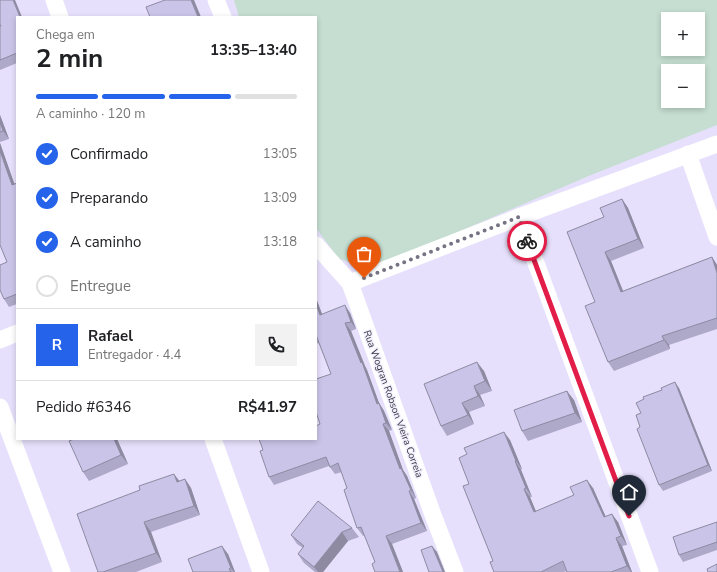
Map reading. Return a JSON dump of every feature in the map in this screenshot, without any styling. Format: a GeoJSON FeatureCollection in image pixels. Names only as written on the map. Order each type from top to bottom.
{"type":"FeatureCollection","features":[{"type":"Feature","properties":{"kind":"street"},"geometry":{"type":"LineString","coordinates":[[54,0],[60,16]]}},
{"type":"Feature","properties":{"kind":"street"},"geometry":{"type":"LineString","coordinates":[[216,0],[223,16]]}},
{"type":"Feature","properties":{"kind":"street"},"geometry":{"type":"LineString","coordinates":[[350,283],[519,217],[717,144]]}},
{"type":"Feature","properties":{"kind":"street"},"geometry":{"type":"LineString","coordinates":[[688,154],[717,237]]}},
{"type":"Feature","properties":{"kind":"street"},"geometry":{"type":"LineString","coordinates":[[519,217],[650,572]]}},
{"type":"Feature","properties":{"kind":"street","name":"Rua Wogran Robson Vieira Correia"},"geometry":{"type":"LineString","coordinates":[[317,246],[350,283],[433,515],[455,572]]}},
{"type":"Feature","properties":{"kind":"street"},"geometry":{"type":"LineString","coordinates":[[0,340],[16,334]]}},
{"type":"Feature","properties":{"kind":"street"},"geometry":{"type":"LineString","coordinates":[[0,407],[62,572]]}},
{"type":"Feature","properties":{"kind":"street"},"geometry":{"type":"LineString","coordinates":[[213,440],[261,572]]}},
{"type":"Feature","properties":{"kind":"green space"},"geometry":{"type":"Polygon","coordinates":[[[234,0],[717,0],[717,125],[591,175],[372,269],[339,259],[317,229],[317,16],[239,16],[234,0]]]}},
{"type":"Feature","properties":{"kind":"building"},"geometry":{"type":"Polygon","coordinates":[[[0,0],[13,0],[20,16],[16,16],[16,53],[0,60],[1,26],[0,0]]]}},
{"type":"Feature","properties":{"kind":"building"},"geometry":{"type":"Polygon","coordinates":[[[165,0],[191,0],[198,16],[150,16],[146,7],[165,0]]]}},
{"type":"Feature","properties":{"kind":"building"},"geometry":{"type":"Polygon","coordinates":[[[0,122],[3,131],[0,132],[0,122]]]}},
{"type":"Feature","properties":{"kind":"building"},"geometry":{"type":"Polygon","coordinates":[[[0,151],[12,185],[16,183],[16,294],[4,299],[0,290],[0,265],[7,262],[0,245],[0,151]]]}},
{"type":"Feature","properties":{"kind":"building"},"geometry":{"type":"Polygon","coordinates":[[[622,199],[638,239],[605,252],[621,292],[712,257],[717,273],[717,318],[662,336],[664,340],[608,362],[585,306],[595,302],[567,232],[604,217],[600,208],[622,199]]]}},
{"type":"Feature","properties":{"kind":"building"},"geometry":{"type":"Polygon","coordinates":[[[345,305],[351,322],[345,323],[361,363],[362,362],[377,404],[379,403],[386,423],[383,424],[400,469],[401,468],[411,490],[409,491],[421,523],[386,536],[400,572],[375,572],[372,564],[375,562],[361,527],[357,528],[344,490],[347,488],[338,463],[330,467],[326,457],[269,477],[260,451],[263,450],[259,440],[317,440],[317,426],[320,424],[317,415],[317,379],[331,374],[317,338],[317,307],[320,315],[345,305]]]}},
{"type":"Feature","properties":{"kind":"building"},"geometry":{"type":"Polygon","coordinates":[[[477,362],[485,381],[474,386],[478,396],[462,403],[468,415],[441,426],[424,384],[477,362]]]}},
{"type":"Feature","properties":{"kind":"building"},"geometry":{"type":"Polygon","coordinates":[[[675,382],[708,465],[659,485],[637,429],[640,427],[636,415],[641,413],[636,403],[644,399],[643,397],[662,390],[661,388],[675,382]]]}},
{"type":"Feature","properties":{"kind":"building"},"geometry":{"type":"Polygon","coordinates":[[[567,391],[575,413],[522,431],[514,410],[567,391]]]}},
{"type":"Feature","properties":{"kind":"building"},"geometry":{"type":"Polygon","coordinates":[[[504,432],[526,488],[524,489],[534,512],[574,495],[570,487],[587,480],[604,517],[612,514],[621,536],[616,538],[627,566],[611,572],[567,572],[563,561],[541,572],[494,572],[490,562],[493,561],[463,486],[469,484],[459,458],[467,454],[464,448],[504,432]]]}},
{"type":"Feature","properties":{"kind":"building"},"geometry":{"type":"Polygon","coordinates":[[[114,440],[121,455],[83,472],[69,441],[114,440]]]}},
{"type":"Feature","properties":{"kind":"building"},"geometry":{"type":"Polygon","coordinates":[[[174,474],[177,482],[185,479],[194,506],[144,522],[156,553],[103,572],[98,572],[77,514],[140,490],[139,486],[174,474]]]}},
{"type":"Feature","properties":{"kind":"building"},"geometry":{"type":"Polygon","coordinates":[[[318,501],[352,528],[342,532],[314,567],[298,554],[304,546],[291,535],[318,501]]]}},
{"type":"Feature","properties":{"kind":"building"},"geometry":{"type":"Polygon","coordinates":[[[717,522],[717,542],[679,555],[673,537],[717,522]]]}},
{"type":"Feature","properties":{"kind":"building"},"geometry":{"type":"Polygon","coordinates":[[[222,546],[231,568],[229,569],[231,572],[193,572],[188,559],[222,546]]]}},
{"type":"Feature","properties":{"kind":"building"},"geometry":{"type":"Polygon","coordinates":[[[432,546],[443,572],[429,572],[421,550],[432,546]]]}},
{"type":"Feature","properties":{"kind":"building"},"geometry":{"type":"Polygon","coordinates":[[[717,564],[717,572],[708,572],[707,569],[717,564]]]}},
{"type":"Feature","properties":{"kind":"way so far"},"geometry":{"type":"LineString","coordinates":[[364,278],[519,217],[527,241]]}},
{"type":"Feature","properties":{"kind":"route"},"geometry":{"type":"LineString","coordinates":[[527,241],[629,516]]}}]}
